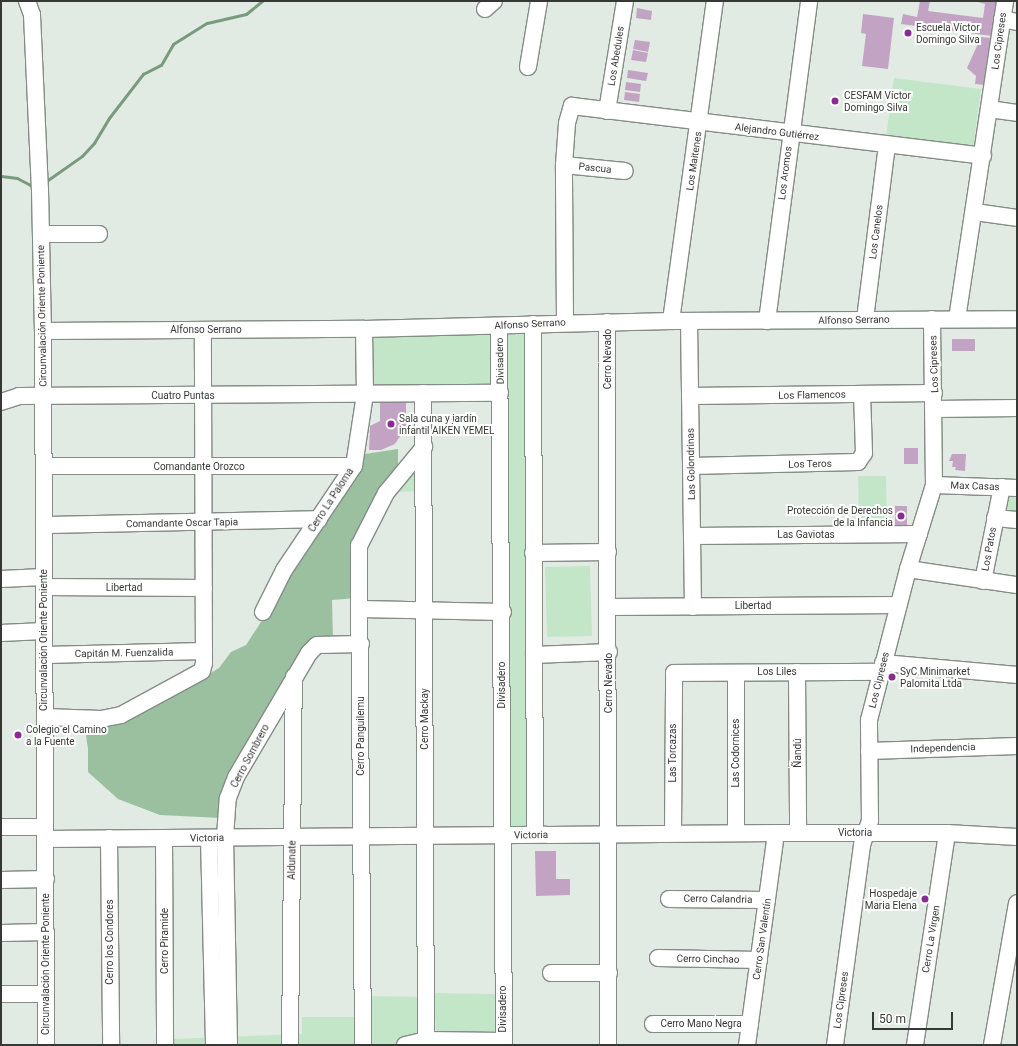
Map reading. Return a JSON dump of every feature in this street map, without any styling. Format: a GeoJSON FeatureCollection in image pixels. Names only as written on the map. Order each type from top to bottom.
{"type":"FeatureCollection","features":[{"type":"Feature","properties":{"kind":"street","name":"Circunvalación Oriente Poniente"},"geometry":{"type":"LineString","coordinates":[[27,1],[32,15],[40,190],[43,331],[46,1045]]}},
{"type":"Feature","properties":{"kind":"street"},"geometry":{"type":"LineString","coordinates":[[528,67],[539,1]]}},
{"type":"Feature","properties":{"kind":"street","name":"Los Abedules"},"geometry":{"type":"LineString","coordinates":[[607,112],[625,1]]}},
{"type":"Feature","properties":{"kind":"street","name":"Los Maitenes"},"geometry":{"type":"LineString","coordinates":[[671,321],[715,1]]}},
{"type":"Feature","properties":{"kind":"street","name":"Los Aromos"},"geometry":{"type":"LineString","coordinates":[[767,321],[790,133],[809,1]]}},
{"type":"Feature","properties":{"kind":"street","name":"Los Cipreses"},"geometry":{"type":"LineString","coordinates":[[957,319],[975,212],[989,109],[1010,20],[1005,1]]}},
{"type":"Feature","properties":{"kind":"street","name":"Alejandro Gutiérrez"},"geometry":{"type":"LineString","coordinates":[[564,165],[567,123],[572,106],[607,112],[983,156]]}},
{"type":"Feature","properties":{"kind":"street"},"geometry":{"type":"LineString","coordinates":[[989,109],[1017,113]]}},
{"type":"Feature","properties":{"kind":"street","name":"Los Canelos"},"geometry":{"type":"LineString","coordinates":[[865,319],[887,144]]}},
{"type":"Feature","properties":{"kind":"street"},"geometry":{"type":"LineString","coordinates":[[564,165],[565,322]]}},
{"type":"Feature","properties":{"kind":"street","name":"Pascua"},"geometry":{"type":"LineString","coordinates":[[564,165],[625,171]]}},
{"type":"Feature","properties":{"kind":"street"},"geometry":{"type":"LineString","coordinates":[[975,212],[1017,218]]}},
{"type":"Feature","properties":{"kind":"street"},"geometry":{"type":"LineString","coordinates":[[41,234],[99,234]]}},
{"type":"Feature","properties":{"kind":"street","name":"Alfonso Serrano"},"geometry":{"type":"LineString","coordinates":[[43,331],[203,331],[499,326],[565,322],[1017,318]]}},
{"type":"Feature","properties":{"kind":"street","name":"Los Cipreses"},"geometry":{"type":"LineString","coordinates":[[835,1045],[862,845],[870,821],[869,720],[898,605],[934,485],[935,409],[932,319]]}},
{"type":"Feature","properties":{"kind":"street","name":"Las Golondrinas"},"geometry":{"type":"LineString","coordinates":[[689,321],[693,607]]}},
{"type":"Feature","properties":{"kind":"street","name":"Cerro Nevado"},"geometry":{"type":"LineString","coordinates":[[607,322],[610,834],[608,1045]]}},
{"type":"Feature","properties":{"kind":"street"},"geometry":{"type":"LineString","coordinates":[[533,324],[535,834]]}},
{"type":"Feature","properties":{"kind":"street","name":"Divisadero"},"geometry":{"type":"LineString","coordinates":[[499,326],[503,612],[502,835],[504,1043]]}},
{"type":"Feature","properties":{"kind":"street","name":"Cerro La Paloma"},"geometry":{"type":"LineString","coordinates":[[263,612],[284,570],[354,466],[365,394],[364,328]]}},
{"type":"Feature","properties":{"kind":"street"},"geometry":{"type":"LineString","coordinates":[[45,717],[101,719],[121,715],[202,671],[204,651],[203,331]]}},
{"type":"Feature","properties":{"kind":"street","name":"Cerro Mackay"},"geometry":{"type":"LineString","coordinates":[[423,393],[426,1042]]}},
{"type":"Feature","properties":{"kind":"street","name":"Cuatro Puntas"},"geometry":{"type":"LineString","coordinates":[[1,402],[19,396],[500,393]]}},
{"type":"Feature","properties":{"kind":"street","name":"Los Flamencos"},"geometry":{"type":"LineString","coordinates":[[690,396],[934,393]]}},
{"type":"Feature","properties":{"kind":"street","name":"Los Teros"},"geometry":{"type":"LineString","coordinates":[[691,466],[858,462],[864,452],[862,394]]}},
{"type":"Feature","properties":{"kind":"street"},"geometry":{"type":"LineString","coordinates":[[935,409],[1017,408]]}},
{"type":"Feature","properties":{"kind":"street","name":"Cerro Panguilemu"},"geometry":{"type":"LineString","coordinates":[[363,1045],[361,609],[359,546],[386,493],[424,447]]}},
{"type":"Feature","properties":{"kind":"street","name":"Comandante Orozco"},"geometry":{"type":"LineString","coordinates":[[44,466],[354,466]]}},
{"type":"Feature","properties":{"kind":"street","name":"Max Casas"},"geometry":{"type":"LineString","coordinates":[[934,485],[1009,487]]}},
{"type":"Feature","properties":{"kind":"street","name":"Los Patos"},"geometry":{"type":"LineString","coordinates":[[983,581],[995,518],[1009,487]]}},
{"type":"Feature","properties":{"kind":"street","name":"Los Patos"},"geometry":{"type":"LineString","coordinates":[[995,518],[1017,520]]}},
{"type":"Feature","properties":{"kind":"street","name":"Comandante Oscar Tapia"},"geometry":{"type":"LineString","coordinates":[[44,525],[204,523],[319,519]]}},
{"type":"Feature","properties":{"kind":"street","name":"Las Gaviotas"},"geometry":{"type":"LineString","coordinates":[[692,536],[919,534]]}},
{"type":"Feature","properties":{"kind":"street"},"geometry":{"type":"LineString","coordinates":[[534,553],[608,552]]}},
{"type":"Feature","properties":{"kind":"street"},"geometry":{"type":"LineString","coordinates":[[908,569],[1017,586]]}},
{"type":"Feature","properties":{"kind":"street","name":"Libertad"},"geometry":{"type":"LineString","coordinates":[[1,579],[204,588]]}},
{"type":"Feature","properties":{"kind":"street","name":"Libertad"},"geometry":{"type":"LineString","coordinates":[[609,607],[898,605]]}},
{"type":"Feature","properties":{"kind":"street"},"geometry":{"type":"LineString","coordinates":[[361,609],[503,612]]}},
{"type":"Feature","properties":{"kind":"street"},"geometry":{"type":"LineString","coordinates":[[1,633],[44,631]]}},
{"type":"Feature","properties":{"kind":"street","name":"Cerro Sombrero"},"geometry":{"type":"LineString","coordinates":[[229,1045],[225,837],[228,798],[236,777],[294,675],[317,645],[361,644]]}},
{"type":"Feature","properties":{"kind":"street","name":"Capitán M. Fuenzalida"},"geometry":{"type":"LineString","coordinates":[[44,655],[204,651]]}},
{"type":"Feature","properties":{"kind":"street"},"geometry":{"type":"LineString","coordinates":[[534,655],[609,652]]}},
{"type":"Feature","properties":{"kind":"street","name":"Los Liles"},"geometry":{"type":"LineString","coordinates":[[674,673],[797,672],[882,667],[1017,675]]}},
{"type":"Feature","properties":{"kind":"street","name":"Ñandú"},"geometry":{"type":"LineString","coordinates":[[797,672],[798,833]]}},
{"type":"Feature","properties":{"kind":"street","name":"Las Torcazas"},"geometry":{"type":"LineString","coordinates":[[673,833],[674,673]]}},
{"type":"Feature","properties":{"kind":"street","name":"Las Codornices"},"geometry":{"type":"LineString","coordinates":[[736,673],[736,833]]}},
{"type":"Feature","properties":{"kind":"street","name":"Aldunate"},"geometry":{"type":"LineString","coordinates":[[290,1045],[294,675]]}},
{"type":"Feature","properties":{"kind":"street","name":"Independencia"},"geometry":{"type":"LineString","coordinates":[[869,751],[1017,746]]}},
{"type":"Feature","properties":{"kind":"street","name":"Victoria"},"geometry":{"type":"LineString","coordinates":[[1,827],[45,833],[109,838],[673,833],[947,833],[1017,837]]}},
{"type":"Feature","properties":{"kind":"street","name":"Cerro San Valentín"},"geometry":{"type":"LineString","coordinates":[[747,1045],[776,833]]}},
{"type":"Feature","properties":{"kind":"street","name":"Cerro La Virgen"},"geometry":{"type":"LineString","coordinates":[[915,1045],[947,833]]}},
{"type":"Feature","properties":{"kind":"street","name":"Cerro los Condores"},"geometry":{"type":"LineString","coordinates":[[109,838],[111,1045]]}},
{"type":"Feature","properties":{"kind":"street","name":"Cerro Piramide"},"geometry":{"type":"LineString","coordinates":[[164,838],[165,1045]]}},
{"type":"Feature","properties":{"kind":"street"},"geometry":{"type":"LineString","coordinates":[[209,838],[214,1045]]}},
{"type":"Feature","properties":{"kind":"street"},"geometry":{"type":"LineString","coordinates":[[1,880],[46,879]]}},
{"type":"Feature","properties":{"kind":"street","name":"Cerro Calandria"},"geometry":{"type":"LineString","coordinates":[[669,899],[767,900]]}},
{"type":"Feature","properties":{"kind":"street"},"geometry":{"type":"LineString","coordinates":[[992,1045],[1017,903]]}},
{"type":"Feature","properties":{"kind":"street"},"geometry":{"type":"LineString","coordinates":[[1,933],[46,932]]}},
{"type":"Feature","properties":{"kind":"street","name":"Cerro Cinchao"},"geometry":{"type":"LineString","coordinates":[[658,958],[759,960]]}},
{"type":"Feature","properties":{"kind":"street"},"geometry":{"type":"LineString","coordinates":[[551,973],[609,973]]}},
{"type":"Feature","properties":{"kind":"street"},"geometry":{"type":"LineString","coordinates":[[1,994],[46,994]]}},
{"type":"Feature","properties":{"kind":"street","name":"Cerro Mano Negra"},"geometry":{"type":"LineString","coordinates":[[653,1024],[750,1024]]}},
{"type":"Feature","properties":{"kind":"street"},"geometry":{"type":"LineString","coordinates":[[405,1045],[426,1042],[504,1043]]}},
{"type":"Feature","properties":{"kind":"green space"},"geometry":{"type":"Polygon","coordinates":[[[894,78],[981,89],[973,149],[886,137],[894,78]]]}},
{"type":"Feature","properties":{"kind":"green space"},"geometry":{"type":"Polygon","coordinates":[[[494,329],[495,389],[369,390],[369,334],[494,329]]]}},
{"type":"Feature","properties":{"kind":"green space"},"geometry":{"type":"Polygon","coordinates":[[[528,329],[532,830],[506,830],[505,330],[528,329]]]}},
{"type":"Feature","properties":{"kind":"green space"},"geometry":{"type":"Polygon","coordinates":[[[398,449],[398,472],[357,543],[357,598],[332,600],[333,641],[315,642],[221,818],[160,815],[118,799],[88,772],[88,749],[83,715],[148,710],[219,668],[231,652],[246,645],[268,611],[291,563],[365,454],[398,449]]]}},
{"type":"Feature","properties":{"kind":"green space"},"geometry":{"type":"Polygon","coordinates":[[[421,455],[422,491],[391,492],[421,455]]]}},
{"type":"Feature","properties":{"kind":"green space"},"geometry":{"type":"Polygon","coordinates":[[[858,476],[886,476],[887,523],[859,523],[858,476]]]}},
{"type":"Feature","properties":{"kind":"green space"},"geometry":{"type":"Polygon","coordinates":[[[1006,491],[1017,492],[1017,515],[1000,513],[1006,491]]]}},
{"type":"Feature","properties":{"kind":"green space"},"geometry":{"type":"Polygon","coordinates":[[[590,566],[592,636],[547,637],[545,567],[590,566]]]}},
{"type":"Feature","properties":{"kind":"green space"},"geometry":{"type":"Polygon","coordinates":[[[434,993],[496,994],[498,1031],[436,1032],[434,993]]]}},
{"type":"Feature","properties":{"kind":"green space"},"geometry":{"type":"Polygon","coordinates":[[[368,996],[421,997],[420,1045],[172,1045],[172,1039],[302,1034],[302,1017],[369,1017],[368,996]]]}},
{"type":"Feature","properties":{"kind":"building"},"geometry":{"type":"Polygon","coordinates":[[[920,1],[930,1],[928,11],[983,18],[985,4],[974,1],[997,1],[992,36],[901,24],[903,14],[917,17],[920,1]]]}},
{"type":"Feature","properties":{"kind":"building"},"geometry":{"type":"Polygon","coordinates":[[[637,8],[652,11],[651,20],[636,18],[637,8]]]}},
{"type":"Feature","properties":{"kind":"building"},"geometry":{"type":"Polygon","coordinates":[[[863,14],[894,18],[888,69],[862,66],[866,34],[861,33],[863,14]]]}},
{"type":"Feature","properties":{"kind":"building"},"geometry":{"type":"Polygon","coordinates":[[[981,37],[991,38],[986,85],[975,84],[976,76],[967,68],[981,37]]]}},
{"type":"Feature","properties":{"kind":"building"},"geometry":{"type":"Polygon","coordinates":[[[635,40],[650,42],[648,52],[633,49],[635,40]]]}},
{"type":"Feature","properties":{"kind":"building"},"geometry":{"type":"Polygon","coordinates":[[[633,50],[648,53],[646,62],[631,60],[633,50]]]}},
{"type":"Feature","properties":{"kind":"building"},"geometry":{"type":"Polygon","coordinates":[[[628,70],[648,73],[646,81],[627,78],[628,70]]]}},
{"type":"Feature","properties":{"kind":"building"},"geometry":{"type":"Polygon","coordinates":[[[626,82],[641,84],[640,92],[625,90],[626,82]]]}},
{"type":"Feature","properties":{"kind":"building"},"geometry":{"type":"Polygon","coordinates":[[[625,92],[640,94],[639,102],[624,100],[625,92]]]}},
{"type":"Feature","properties":{"kind":"building"},"geometry":{"type":"Polygon","coordinates":[[[952,339],[975,339],[975,351],[952,351],[952,339]]]}},
{"type":"Feature","properties":{"kind":"building","name":"Sala cuna y jardín infantil AIKEN YEMEL"},"geometry":{"type":"Polygon","coordinates":[[[380,398],[406,398],[406,427],[395,444],[381,450],[369,450],[370,426],[380,421],[380,398]]]}},
{"type":"Feature","properties":{"kind":"building"},"geometry":{"type":"Polygon","coordinates":[[[904,448],[918,448],[918,464],[904,464],[904,448]]]}},
{"type":"Feature","properties":{"kind":"building"},"geometry":{"type":"Polygon","coordinates":[[[952,454],[966,454],[965,471],[955,470],[956,467],[952,467],[953,461],[949,461],[952,454]]]}},
{"type":"Feature","properties":{"kind":"building","name":"Protección de Derechos de la Infancia"},"geometry":{"type":"Polygon","coordinates":[[[895,506],[907,506],[907,525],[895,525],[895,506]]]}},
{"type":"Feature","properties":{"kind":"building"},"geometry":{"type":"Polygon","coordinates":[[[535,851],[556,851],[556,879],[570,879],[570,895],[536,896],[535,851]]]}},
{"type":"Feature","properties":{"kind":"waterway"},"geometry":{"type":"LineString","coordinates":[[45,182],[82,156],[94,143],[109,118],[143,74],[161,65],[173,44],[207,23],[246,14],[262,1]]}},
{"type":"Feature","properties":{"kind":"waterway"},"geometry":{"type":"LineString","coordinates":[[1,176],[17,178],[30,185],[35,184]]}},
{"type":"Feature","properties":{"kind":"place","name":"Escuela Víctor Domingo Silva"},"geometry":{"type":"Point","coordinates":[908,33]}},
{"type":"Feature","properties":{"kind":"place","name":"CESFAM Víctor Domingo Silva"},"geometry":{"type":"Point","coordinates":[835,101]}},
{"type":"Feature","properties":{"kind":"place","name":"Sala cuna y jardín infantil AIKEN YEMEL"},"geometry":{"type":"Point","coordinates":[391,424]}},
{"type":"Feature","properties":{"kind":"place","name":"Protección de Derechos de la Infancia"},"geometry":{"type":"Point","coordinates":[901,516]}},
{"type":"Feature","properties":{"kind":"place","name":"SyC Minimarket Palomita Ltda"},"geometry":{"type":"Point","coordinates":[892,677]}},
{"type":"Feature","properties":{"kind":"place","name":"Colegio el Camino a la Fuente"},"geometry":{"type":"Point","coordinates":[18,735]}},
{"type":"Feature","properties":{"kind":"place","name":"Hospedaje Maria Elena"},"geometry":{"type":"Point","coordinates":[925,899]}}]}
